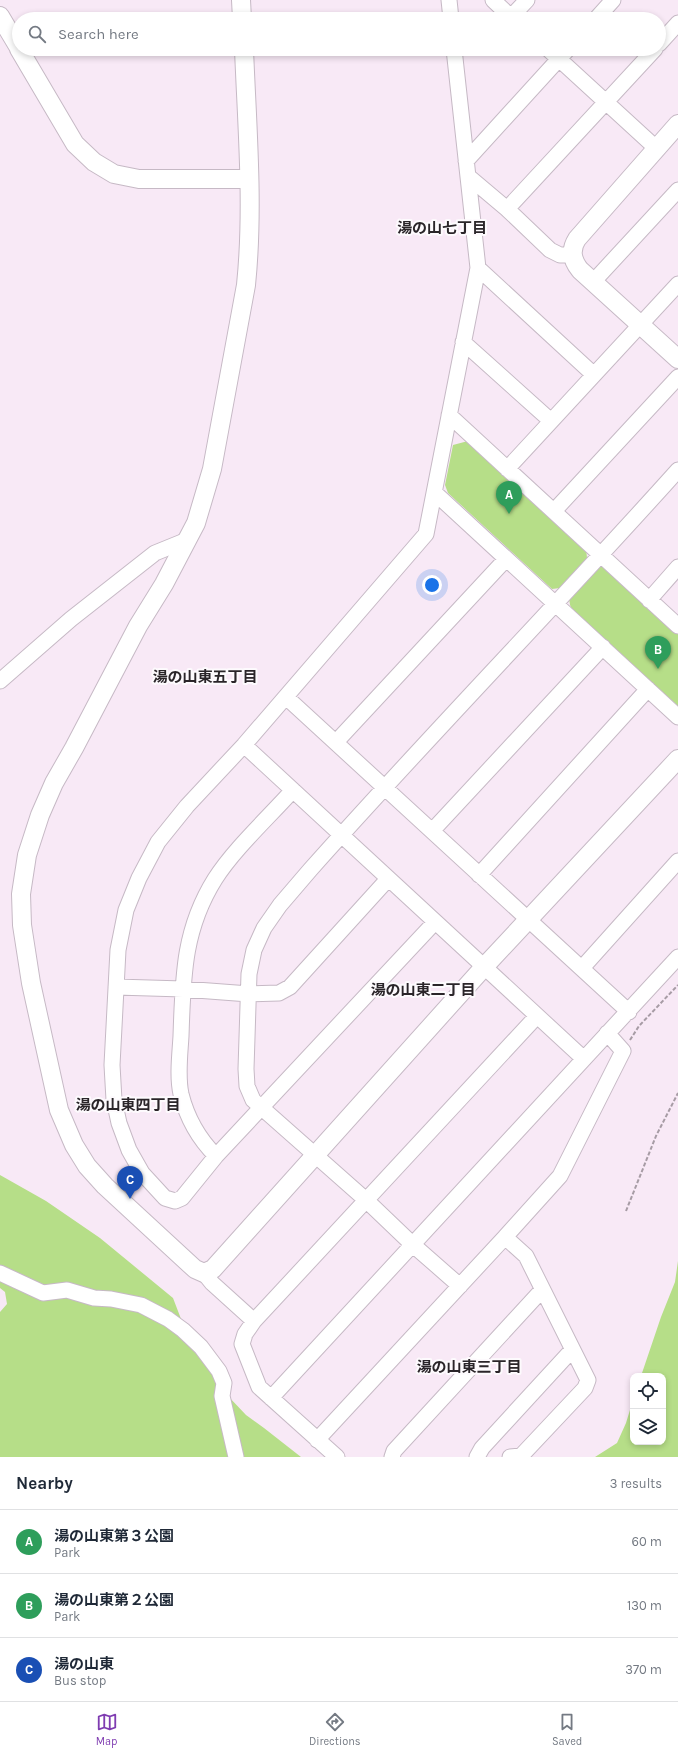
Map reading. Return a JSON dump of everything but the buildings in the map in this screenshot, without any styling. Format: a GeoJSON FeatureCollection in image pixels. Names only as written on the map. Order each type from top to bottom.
{"type":"FeatureCollection","features":[{"type":"Feature","properties":{"kind":"street"},"geometry":{"type":"LineString","coordinates":[[242,0],[242,12]]}},
{"type":"Feature","properties":{"kind":"street"},"geometry":{"type":"LineString","coordinates":[[449,0],[450,12]]}},
{"type":"Feature","properties":{"kind":"street"},"geometry":{"type":"LineString","coordinates":[[493,0],[506,12]]}},
{"type":"Feature","properties":{"kind":"street"},"geometry":{"type":"LineString","coordinates":[[517,12],[527,0]]}},
{"type":"Feature","properties":{"kind":"street"},"geometry":{"type":"LineString","coordinates":[[602,12],[613,0]]}},
{"type":"Feature","properties":{"kind":"street"},"geometry":{"type":"LineString","coordinates":[[0,16],[12,37]]}},
{"type":"Feature","properties":{"kind":"street"},"geometry":{"type":"LineString","coordinates":[[666,37],[678,24]]}},
{"type":"Feature","properties":{"kind":"street"},"geometry":{"type":"LineString","coordinates":[[23,56],[75,144],[94,162],[114,174],[139,179],[249,179]]}},
{"type":"Feature","properties":{"kind":"street"},"geometry":{"type":"LineString","coordinates":[[244,56],[250,254],[246,285],[212,469],[196,523],[164,584],[138,626],[74,748],[54,782],[40,815],[27,855],[21,894],[22,925],[32,990],[59,1110],[74,1145],[87,1166],[122,1203],[195,1269],[204,1272],[212,1283],[254,1321]]}},
{"type":"Feature","properties":{"kind":"street"},"geometry":{"type":"LineString","coordinates":[[435,922],[216,1156],[182,1198],[175,1201],[165,1198],[142,1173],[129,1150],[119,1123],[114,1100],[112,1065],[118,950],[126,910],[139,878],[158,842],[187,806],[244,745],[426,534],[478,268],[455,56]]}},
{"type":"Feature","properties":{"kind":"street"},"geometry":{"type":"LineString","coordinates":[[466,161],[555,56]]}},
{"type":"Feature","properties":{"kind":"street"},"geometry":{"type":"LineString","coordinates":[[562,56],[606,102],[656,148]]}},
{"type":"Feature","properties":{"kind":"street"},"geometry":{"type":"LineString","coordinates":[[507,209],[649,56]]}},
{"type":"Feature","properties":{"kind":"street"},"geometry":{"type":"LineString","coordinates":[[678,124],[577,239],[573,246],[575,263],[593,282],[678,359]]}},
{"type":"Feature","properties":{"kind":"street"},"geometry":{"type":"LineString","coordinates":[[469,177],[507,209],[550,250],[560,255],[573,255]]}},
{"type":"Feature","properties":{"kind":"street"},"geometry":{"type":"LineString","coordinates":[[593,282],[678,190]]}},
{"type":"Feature","properties":{"kind":"street"},"geometry":{"type":"LineString","coordinates":[[478,268],[593,374]]}},
{"type":"Feature","properties":{"kind":"street"},"geometry":{"type":"LineString","coordinates":[[507,469],[593,374],[678,284]]}},
{"type":"Feature","properties":{"kind":"street"},"geometry":{"type":"LineString","coordinates":[[463,342],[552,420]]}},
{"type":"Feature","properties":{"kind":"street"},"geometry":{"type":"LineString","coordinates":[[554,511],[678,377]]}},
{"type":"Feature","properties":{"kind":"street"},"geometry":{"type":"LineString","coordinates":[[449,415],[678,626]]}},
{"type":"Feature","properties":{"kind":"street"},"geometry":{"type":"LineString","coordinates":[[460,1286],[253,1100],[246,1086],[246,1069],[249,974],[254,950],[264,928],[280,905],[342,834],[555,603],[601,556],[678,470]]}},
{"type":"Feature","properties":{"kind":"street"},"geometry":{"type":"LineString","coordinates":[[435,493],[678,717]]}},
{"type":"Feature","properties":{"kind":"street"},"geometry":{"type":"LineString","coordinates":[[0,681],[71,618],[155,553],[187,540]]}},
{"type":"Feature","properties":{"kind":"street"},"geometry":{"type":"LineString","coordinates":[[336,742],[506,559]]}},
{"type":"Feature","properties":{"kind":"street"},"geometry":{"type":"LineString","coordinates":[[649,600],[678,567]]}},
{"type":"Feature","properties":{"kind":"street"},"geometry":{"type":"LineString","coordinates":[[432,831],[603,647]]}},
{"type":"Feature","properties":{"kind":"street"},"geometry":{"type":"LineString","coordinates":[[479,875],[648,689]]}},
{"type":"Feature","properties":{"kind":"street"},"geometry":{"type":"LineString","coordinates":[[286,697],[629,1012]]}},
{"type":"Feature","properties":{"kind":"street"},"geometry":{"type":"LineString","coordinates":[[244,745],[584,1059]]}},
{"type":"Feature","properties":{"kind":"street"},"geometry":{"type":"LineString","coordinates":[[204,1272],[213,1269],[484,967],[678,759]]}},
{"type":"Feature","properties":{"kind":"street"},"geometry":{"type":"LineString","coordinates":[[216,1156],[195,1131],[181,1093],[180,1067],[183,989],[188,943],[194,921],[213,883],[234,854],[293,790]]}},
{"type":"Feature","properties":{"kind":"street"},"geometry":{"type":"LineString","coordinates":[[582,968],[678,861]]}},
{"type":"Feature","properties":{"kind":"street"},"geometry":{"type":"LineString","coordinates":[[116,987],[183,989],[249,994],[279,993],[290,987],[388,879]]}},
{"type":"Feature","properties":{"kind":"street"},"geometry":{"type":"LineString","coordinates":[[271,1398],[412,1244],[629,1012],[678,957]]}},
{"type":"Feature","properties":{"kind":"street"},"geometry":{"type":"LineString","coordinates":[[337,1457],[259,1387],[242,1344],[245,1334],[254,1321],[537,1016]]}},
{"type":"Feature","properties":{"kind":"street"},"geometry":{"type":"LineString","coordinates":[[317,1440],[560,1176],[623,1051],[607,1034]]}},
{"type":"Feature","properties":{"kind":"street"},"geometry":{"type":"LineString","coordinates":[[505,1237],[526,1256],[588,1380],[585,1388],[521,1456],[510,1457]]}},
{"type":"Feature","properties":{"kind":"street"},"geometry":{"type":"LineString","coordinates":[[0,1273],[43,1293],[67,1290],[94,1298],[111,1299],[141,1305],[168,1319],[183,1330],[200,1347],[219,1371],[224,1383],[222,1396],[236,1457]]}},
{"type":"Feature","properties":{"kind":"street"},"geometry":{"type":"LineString","coordinates":[[392,1457],[394,1451],[542,1290]]}},
{"type":"Feature","properties":{"kind":"street"},"geometry":{"type":"LineString","coordinates":[[477,1457],[482,1448],[572,1350]]}},
{"type":"Feature","properties":{"kind":"path"},"geometry":{"type":"LineString","coordinates":[[623,1051],[638,1026],[678,986]]}},
{"type":"Feature","properties":{"kind":"path"},"geometry":{"type":"LineString","coordinates":[[626,1211],[656,1136],[678,1093]]}},
{"type":"Feature","properties":{"kind":"green space"},"geometry":{"type":"Polygon","coordinates":[[[468,441],[586,548],[587,558],[560,588],[552,589],[448,493],[445,485],[453,445],[468,441]]]}},
{"type":"Feature","properties":{"kind":"green space"},"geometry":{"type":"Polygon","coordinates":[[[599,565],[607,567],[678,632],[678,706],[573,611],[569,598],[599,565]]]}},
{"type":"Feature","properties":{"kind":"green space"},"geometry":{"type":"Polygon","coordinates":[[[0,1175],[46,1201],[100,1238],[173,1298],[186,1332],[228,1396],[246,1415],[301,1457],[0,1457],[0,1312],[7,1304],[5,1292],[0,1288],[0,1175]]]}},
{"type":"Feature","properties":{"kind":"green space"},"geometry":{"type":"Polygon","coordinates":[[[678,1261],[678,1457],[595,1457],[617,1443],[630,1410],[630,1445],[666,1445],[666,1373],[642,1373],[661,1317],[675,1282],[678,1261]]]}},
{"type":"Feature","properties":{"kind":"place","name":"湯の山東第３公園"},"geometry":{"type":"Point","coordinates":[509,514]}},
{"type":"Feature","properties":{"kind":"place","name":"湯の山東第２公園"},"geometry":{"type":"Point","coordinates":[658,669]}},
{"type":"Feature","properties":{"kind":"place","name":"湯の山東"},"geometry":{"type":"Point","coordinates":[130,1199]}},
{"type":"Feature","properties":{"kind":"district","name":"湯の山七丁目"},"geometry":{"type":"Point","coordinates":[442,228]}},
{"type":"Feature","properties":{"kind":"district","name":"湯の山東五丁目"},"geometry":{"type":"Point","coordinates":[205,677]}},
{"type":"Feature","properties":{"kind":"district","name":"湯の山東二丁目"},"geometry":{"type":"Point","coordinates":[423,990]}},
{"type":"Feature","properties":{"kind":"district","name":"湯の山東四丁目"},"geometry":{"type":"Point","coordinates":[128,1105]}},
{"type":"Feature","properties":{"kind":"district","name":"湯の山東三丁目"},"geometry":{"type":"Point","coordinates":[469,1367]}}]}
